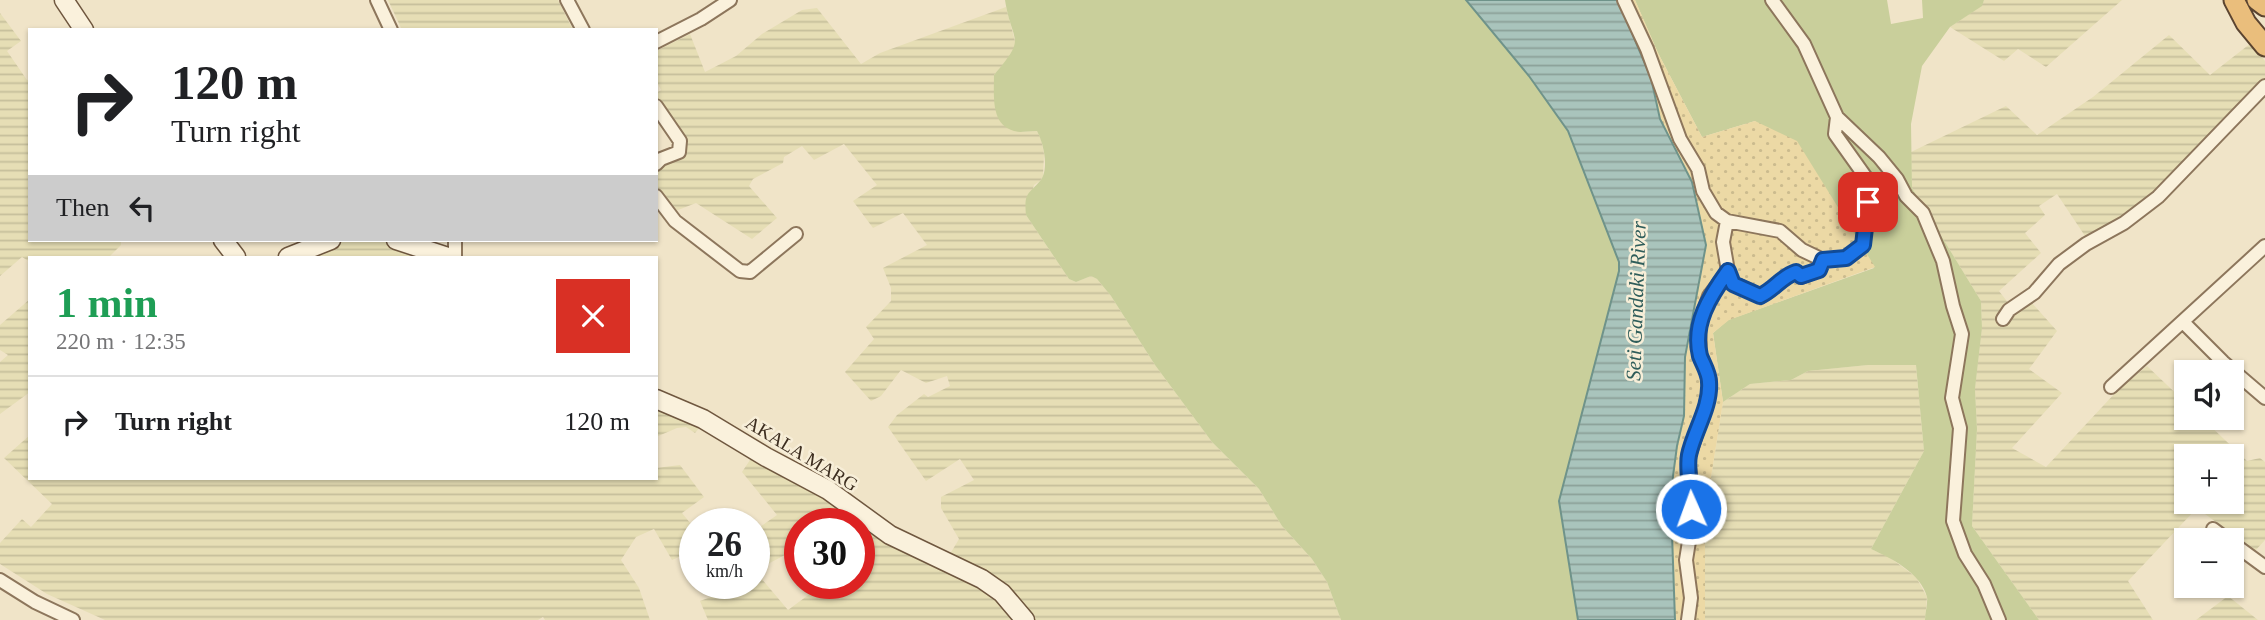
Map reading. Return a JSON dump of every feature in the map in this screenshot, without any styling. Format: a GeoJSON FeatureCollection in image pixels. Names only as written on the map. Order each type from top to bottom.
{"type":"FeatureCollection","features":[{"type":"Feature","properties":{"kind":"highway"},"geometry":{"type":"LineString","coordinates":[[2234,0],[2246,23],[2265,46]]}},
{"type":"Feature","properties":{"kind":"highway"},"geometry":{"type":"LineString","coordinates":[[2257,0],[2265,6]]}},
{"type":"Feature","properties":{"kind":"main road"},"geometry":{"type":"LineString","coordinates":[[64,0],[83,28]]}},
{"type":"Feature","properties":{"kind":"main road"},"geometry":{"type":"LineString","coordinates":[[225,242],[235,256]]}},
{"type":"Feature","properties":{"kind":"main road"},"geometry":{"type":"LineString","coordinates":[[291,256],[326,242]]}},
{"type":"Feature","properties":{"kind":"main road"},"geometry":{"type":"LineString","coordinates":[[402,242],[445,256]]}},
{"type":"Feature","properties":{"kind":"main road","name":"AKALA MARG"},"geometry":{"type":"LineString","coordinates":[[658,400],[703,419],[828,490],[890,535],[982,579],[1002,593],[1025,620]]}},
{"type":"Feature","properties":{"kind":"street"},"geometry":{"type":"LineString","coordinates":[[377,0],[390,28]]}},
{"type":"Feature","properties":{"kind":"street"},"geometry":{"type":"LineString","coordinates":[[567,0],[582,28]]}},
{"type":"Feature","properties":{"kind":"street"},"geometry":{"type":"LineString","coordinates":[[658,40],[701,19],[730,0]]}},
{"type":"Feature","properties":{"kind":"street"},"geometry":{"type":"LineString","coordinates":[[1624,0],[1647,49],[1680,139],[1698,169],[1703,191],[1716,213],[1727,221],[1780,231],[1802,250],[1823,260],[1846,258],[1863,245],[1867,179],[1835,134],[1837,117]]}},
{"type":"Feature","properties":{"kind":"street"},"geometry":{"type":"LineString","coordinates":[[1772,0],[1804,44],[1837,117],[1880,156],[1906,196],[1923,213],[1943,261],[1962,334],[1952,398],[1960,428],[1953,521],[1965,554],[1984,583],[1999,620]]}},
{"type":"Feature","properties":{"kind":"street"},"geometry":{"type":"LineString","coordinates":[[2003,318],[2009,310],[2034,293],[2059,264],[2158,197],[2265,86]]}},
{"type":"Feature","properties":{"kind":"street"},"geometry":{"type":"LineString","coordinates":[[658,109],[680,141],[679,152],[658,162]]}},
{"type":"Feature","properties":{"kind":"street"},"geometry":{"type":"LineString","coordinates":[[658,198],[675,221],[740,271],[750,272],[796,234]]}},
{"type":"Feature","properties":{"kind":"street"},"geometry":{"type":"LineString","coordinates":[[1727,221],[1723,242],[1733,284],[1760,296],[1773,290],[1782,277],[1796,272],[1801,276],[1819,270],[1823,260]]}},
{"type":"Feature","properties":{"kind":"street"},"geometry":{"type":"LineString","coordinates":[[2111,387],[2265,246]]}},
{"type":"Feature","properties":{"kind":"street"},"geometry":{"type":"LineString","coordinates":[[1688,620],[1692,598],[1686,560],[1692,490],[1688,459],[1706,405],[1710,381],[1700,354],[1699,324],[1709,296],[1728,271]]}},
{"type":"Feature","properties":{"kind":"street"},"geometry":{"type":"LineString","coordinates":[[2183,322],[2223,362],[2264,396]]}},
{"type":"Feature","properties":{"kind":"street"},"geometry":{"type":"LineString","coordinates":[[2244,552],[2265,567]]}},
{"type":"Feature","properties":{"kind":"street"},"geometry":{"type":"LineString","coordinates":[[0,580],[35,602],[73,620]]}},
{"type":"Feature","properties":{"kind":"shaded area"},"geometry":{"type":"Polygon","coordinates":[[[388,0],[558,0],[572,28],[401,28],[388,0]]]}},
{"type":"Feature","properties":{"kind":"shaded area"},"geometry":{"type":"Polygon","coordinates":[[[1984,0],[2122,0],[2046,67],[2018,49],[2004,61],[1950,27],[1981,6],[1984,0]]]}},
{"type":"Feature","properties":{"kind":"shaded area"},"geometry":{"type":"Polygon","coordinates":[[[1006,7],[1016,45],[1013,53],[994,75],[1022,132],[1037,131],[1044,154],[1043,176],[1034,185],[1026,215],[1069,279],[1076,282],[1091,276],[1097,279],[1111,296],[1155,365],[1212,442],[1259,489],[1282,526],[1312,559],[1327,582],[1341,620],[1031,620],[947,559],[959,539],[941,508],[941,497],[974,480],[960,459],[926,481],[888,427],[897,415],[924,394],[928,397],[950,386],[947,376],[926,383],[901,370],[881,396],[871,401],[845,372],[874,339],[866,327],[891,301],[891,288],[883,268],[927,245],[903,213],[873,228],[853,201],[877,185],[844,144],[814,160],[802,146],[784,157],[783,163],[753,179],[749,186],[777,218],[752,239],[696,203],[673,212],[658,187],[658,170],[681,154],[658,106],[658,92],[661,90],[658,84],[658,50],[690,34],[705,72],[736,56],[762,34],[802,10],[817,8],[861,64],[880,53],[1006,7]]]}},
{"type":"Feature","properties":{"kind":"shaded area"},"geometry":{"type":"Polygon","coordinates":[[[0,13],[21,41],[7,51],[28,80],[28,242],[121,242],[121,245],[110,256],[28,256],[28,261],[22,257],[0,276],[0,13]]]}},
{"type":"Feature","properties":{"kind":"shaded area"},"geometry":{"type":"Polygon","coordinates":[[[2169,35],[2210,75],[2251,43],[2265,61],[2265,80],[2153,196],[2119,218],[2085,236],[2057,194],[2039,206],[2045,215],[2025,233],[2041,253],[1999,291],[2016,313],[2032,303],[2057,331],[2029,369],[2062,393],[2012,448],[2046,467],[2117,391],[2147,366],[2174,392],[2174,430],[2215,430],[2229,444],[2174,444],[2174,514],[2191,514],[2178,528],[2174,528],[2174,532],[2128,581],[2153,620],[2039,620],[1972,526],[1977,429],[1975,389],[1982,328],[1981,301],[1912,188],[1911,152],[2006,106],[2037,135],[2093,97],[2169,35]]]}},
{"type":"Feature","properties":{"kind":"shaded area"},"geometry":{"type":"Polygon","coordinates":[[[336,242],[384,242],[433,256],[303,256],[336,242]]]}},
{"type":"Feature","properties":{"kind":"shaded area"},"geometry":{"type":"Polygon","coordinates":[[[28,301],[28,393],[0,414],[0,362],[8,355],[0,350],[0,325],[28,301]]]}},
{"type":"Feature","properties":{"kind":"shaded area"},"geometry":{"type":"Polygon","coordinates":[[[1868,365],[1916,365],[1924,451],[1871,549],[1889,557],[1916,577],[1927,597],[1925,620],[1705,620],[1705,515],[1723,402],[1750,384],[1791,380],[1808,371],[1868,365]]]}},
{"type":"Feature","properties":{"kind":"shaded area"},"geometry":{"type":"Polygon","coordinates":[[[658,404],[701,426],[695,433],[686,427],[658,436],[658,404]]]}},
{"type":"Feature","properties":{"kind":"shaded area"},"geometry":{"type":"Polygon","coordinates":[[[28,437],[28,480],[658,480],[658,468],[680,465],[704,497],[689,508],[679,508],[679,557],[672,560],[654,529],[636,537],[621,560],[639,588],[650,620],[545,620],[543,617],[538,620],[105,620],[47,594],[0,564],[0,543],[22,519],[31,527],[52,504],[4,458],[28,437]]]}},
{"type":"Feature","properties":{"kind":"shaded area"},"geometry":{"type":"Polygon","coordinates":[[[752,457],[844,508],[784,508],[784,556],[770,563],[770,520],[777,515],[742,472],[752,457]]]}},
{"type":"Feature","properties":{"kind":"shaded area"},"geometry":{"type":"Polygon","coordinates":[[[2244,458],[2247,461],[2260,458],[2265,462],[2265,540],[2255,551],[2244,543],[2244,528],[2224,528],[2205,514],[2244,514],[2244,458]]]}},
{"type":"Feature","properties":{"kind":"shaded area"},"geometry":{"type":"Polygon","coordinates":[[[875,525],[982,584],[1017,620],[708,620],[700,601],[770,599],[770,589],[788,610],[803,599],[875,599],[875,525]]]}},
{"type":"Feature","properties":{"kind":"shaded area"},"geometry":{"type":"Polygon","coordinates":[[[2225,598],[2230,598],[2258,620],[2196,620],[2225,598]]]}},
{"type":"Feature","properties":{"kind":"green space"},"geometry":{"type":"Polygon","coordinates":[[[1005,0],[1466,0],[1529,76],[1568,131],[1619,262],[1619,271],[1559,501],[1578,620],[1341,620],[1327,582],[1312,559],[1282,526],[1259,489],[1212,442],[1155,365],[1111,296],[1097,279],[1091,276],[1076,282],[1069,279],[1026,215],[1026,198],[1045,170],[1044,156],[1037,131],[1010,130],[1003,125],[996,111],[994,75],[1011,53],[1015,39],[1005,0]]]}},
{"type":"Feature","properties":{"kind":"green space"},"geometry":{"type":"Polygon","coordinates":[[[1635,0],[1887,0],[1891,24],[1923,18],[1922,0],[1984,0],[1982,6],[1950,27],[1922,66],[1911,124],[1912,188],[1981,301],[1982,328],[1975,389],[1977,429],[1972,526],[2039,620],[1925,620],[1927,597],[1919,581],[1896,562],[1871,549],[1924,451],[1916,365],[1868,365],[1808,371],[1791,380],[1750,384],[1723,402],[1713,333],[1728,320],[1874,268],[1755,121],[1702,137],[1658,53],[1635,0]]]}},
{"type":"Feature","properties":{"kind":"sand"},"geometry":{"type":"Polygon","coordinates":[[[1618,0],[1635,0],[1658,53],[1702,137],[1755,121],[1797,141],[1875,267],[1729,320],[1713,333],[1723,402],[1705,515],[1705,620],[1675,620],[1671,505],[1677,446],[1684,416],[1685,357],[1706,245],[1692,182],[1660,119],[1651,78],[1618,0]]]}},
{"type":"Feature","properties":{"kind":"water","name":"Seti Gandaki River"},"geometry":{"type":"Polygon","coordinates":[[[1466,0],[1618,0],[1651,78],[1660,119],[1692,182],[1706,245],[1685,357],[1684,416],[1673,476],[1671,505],[1675,620],[1578,620],[1559,501],[1619,271],[1619,262],[1568,131],[1529,76],[1466,0]]]}},
{"type":"Feature","properties":{"kind":"route"},"geometry":{"type":"LineString","coordinates":[[1691,509],[1692,490],[1688,459],[1706,405],[1710,381],[1700,354],[1699,324],[1709,296],[1728,271],[1733,284],[1760,296],[1773,290],[1782,277],[1796,272],[1801,276],[1807,275],[1819,270],[1823,260],[1846,258],[1863,245],[1868,202]]}}]}
